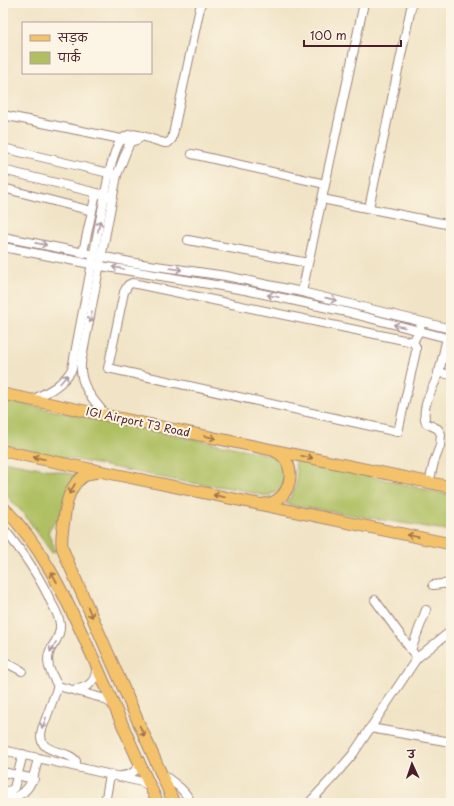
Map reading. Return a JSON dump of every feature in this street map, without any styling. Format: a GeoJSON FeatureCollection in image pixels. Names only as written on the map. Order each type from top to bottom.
{"type":"FeatureCollection","features":[{"type":"Feature","properties":{"kind":"main road","name":"IGI Airport T3 Road"},"geometry":{"type":"LineString","coordinates":[[5,394],[451,487]]}},
{"type":"Feature","properties":{"kind":"main road"},"geometry":{"type":"LineString","coordinates":[[258,504],[267,504],[276,501],[284,495],[289,486],[291,477],[285,459],[278,452],[269,449]]}},
{"type":"Feature","properties":{"kind":"main road"},"geometry":{"type":"LineString","coordinates":[[3,451],[451,544]]}},
{"type":"Feature","properties":{"kind":"main road"},"geometry":{"type":"LineString","coordinates":[[104,472],[94,473],[82,477],[72,488],[66,504],[62,544],[68,562],[174,803]]}},
{"type":"Feature","properties":{"kind":"main road"},"geometry":{"type":"LineString","coordinates":[[3,507],[37,548],[65,596],[140,762],[154,797]]}},
{"type":"Feature","properties":{"kind":"street"},"geometry":{"type":"LineString","coordinates":[[106,415],[89,396],[83,383],[81,370],[113,196],[113,174],[117,146],[122,138],[136,134],[168,143],[172,139],[201,3]]}},
{"type":"Feature","properties":{"kind":"street"},"geometry":{"type":"LineString","coordinates":[[302,292],[364,3]]}},
{"type":"Feature","properties":{"kind":"street"},"geometry":{"type":"LineString","coordinates":[[369,208],[412,3]]}},
{"type":"Feature","properties":{"kind":"street"},"geometry":{"type":"LineString","coordinates":[[3,114],[122,138],[130,142],[137,140],[141,136]]}},
{"type":"Feature","properties":{"kind":"street"},"geometry":{"type":"LineString","coordinates":[[32,400],[55,388],[66,378],[72,369],[105,195],[113,174],[130,142]]}},
{"type":"Feature","properties":{"kind":"street"},"geometry":{"type":"LineString","coordinates":[[3,148],[113,174]]}},
{"type":"Feature","properties":{"kind":"street"},"geometry":{"type":"LineString","coordinates":[[192,154],[325,184]]}},
{"type":"Feature","properties":{"kind":"street"},"geometry":{"type":"LineString","coordinates":[[3,170],[113,196]]}},
{"type":"Feature","properties":{"kind":"street"},"geometry":{"type":"LineString","coordinates":[[3,188],[92,211]]}},
{"type":"Feature","properties":{"kind":"street"},"geometry":{"type":"LineString","coordinates":[[83,252],[96,193]]}},
{"type":"Feature","properties":{"kind":"street"},"geometry":{"type":"LineString","coordinates":[[322,199],[451,225]]}},
{"type":"Feature","properties":{"kind":"street"},"geometry":{"type":"LineString","coordinates":[[3,237],[134,263],[226,276],[302,292],[451,329]]}},
{"type":"Feature","properties":{"kind":"street"},"geometry":{"type":"LineString","coordinates":[[188,240],[308,263]]}},
{"type":"Feature","properties":{"kind":"street"},"geometry":{"type":"LineString","coordinates":[[3,246],[101,266],[246,290],[342,311],[449,338],[425,408],[426,423],[438,429],[441,434],[440,446],[429,482]]}},
{"type":"Feature","properties":{"kind":"street"},"geometry":{"type":"LineString","coordinates":[[132,282],[413,342],[416,347],[416,351],[398,432],[108,368],[124,292],[128,285],[132,282],[134,271]]}},
{"type":"Feature","properties":{"kind":"street"},"geometry":{"type":"LineString","coordinates":[[413,342],[422,322]]}},
{"type":"Feature","properties":{"kind":"street"},"geometry":{"type":"LineString","coordinates":[[438,372],[451,375]]}},
{"type":"Feature","properties":{"kind":"street"},"geometry":{"type":"LineString","coordinates":[[3,528],[30,562],[45,588],[59,620],[60,632],[49,652],[48,661],[50,672],[58,686],[102,698],[115,706]]}},
{"type":"Feature","properties":{"kind":"street"},"geometry":{"type":"LineString","coordinates":[[433,585],[451,583]]}},
{"type":"Feature","properties":{"kind":"street"},"geometry":{"type":"LineString","coordinates":[[375,600],[417,658]]}},
{"type":"Feature","properties":{"kind":"street"},"geometry":{"type":"LineString","coordinates":[[411,650],[426,610]]}},
{"type":"Feature","properties":{"kind":"street"},"geometry":{"type":"LineString","coordinates":[[309,803],[353,754],[417,658],[451,631]]}},
{"type":"Feature","properties":{"kind":"street"},"geometry":{"type":"LineString","coordinates":[[3,661],[22,671]]}},
{"type":"Feature","properties":{"kind":"street"},"geometry":{"type":"LineString","coordinates":[[71,689],[84,688],[91,683],[96,674],[96,663]]}},
{"type":"Feature","properties":{"kind":"street"},"geometry":{"type":"LineString","coordinates":[[58,686],[42,729],[41,737],[43,743],[48,748],[72,757],[76,761],[76,766]]}},
{"type":"Feature","properties":{"kind":"street"},"geometry":{"type":"LineString","coordinates":[[370,728],[451,742]]}},
{"type":"Feature","properties":{"kind":"street"},"geometry":{"type":"LineString","coordinates":[[3,750],[142,782],[149,785],[154,797]]}},
{"type":"Feature","properties":{"kind":"street"},"geometry":{"type":"LineString","coordinates":[[3,792],[14,788],[23,754]]}},
{"type":"Feature","properties":{"kind":"street"},"geometry":{"type":"LineString","coordinates":[[3,799],[16,797],[29,787],[34,778],[38,758]]}},
{"type":"Feature","properties":{"kind":"street"},"geometry":{"type":"LineString","coordinates":[[113,775],[125,776],[133,773],[138,768],[140,762]]}},
{"type":"Feature","properties":{"kind":"street"},"geometry":{"type":"LineString","coordinates":[[3,772],[34,778]]}},
{"type":"Feature","properties":{"kind":"street"},"geometry":{"type":"LineString","coordinates":[[160,772],[183,790],[188,795],[191,803]]}},
{"type":"Feature","properties":{"kind":"street"},"geometry":{"type":"LineString","coordinates":[[106,801],[113,775]]}},
{"type":"Feature","properties":{"kind":"green space"},"geometry":{"type":"Polygon","coordinates":[[[3,400],[272,455],[283,465],[286,480],[280,491],[266,496],[231,488],[184,482],[3,445],[3,400]]]}},
{"type":"Feature","properties":{"kind":"green space"},"geometry":{"type":"Polygon","coordinates":[[[294,459],[451,495],[451,531],[285,504],[293,493],[297,478],[294,459]]]}},
{"type":"Feature","properties":{"kind":"green space"},"geometry":{"type":"Polygon","coordinates":[[[3,461],[77,475],[59,521],[55,522],[48,532],[56,551],[52,553],[24,514],[3,492],[3,461]]]}}]}
